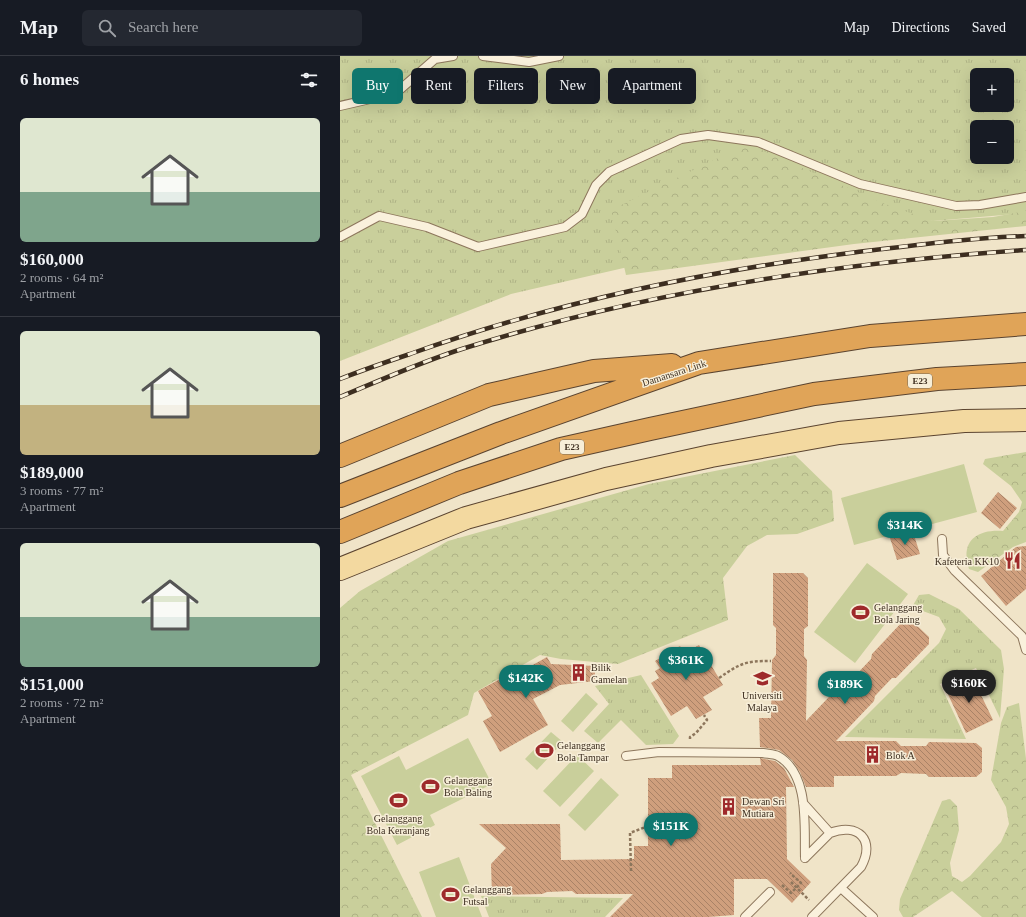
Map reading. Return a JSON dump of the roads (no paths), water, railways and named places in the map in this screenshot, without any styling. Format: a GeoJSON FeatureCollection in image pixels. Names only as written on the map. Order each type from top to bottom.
{"type":"FeatureCollection","features":[{"type":"Feature","properties":{"kind":"highway","name":"Damansara Link"},"geometry":{"type":"LineString","coordinates":[[340,496],[501,433],[699,363],[870,336],[1026,324]]}},
{"type":"Feature","properties":{"kind":"highway"},"geometry":{"type":"LineString","coordinates":[[340,456],[489,395],[594,371],[699,363]]}},
{"type":"Feature","properties":{"kind":"highway","name":"E23"},"geometry":{"type":"LineString","coordinates":[[340,532],[459,483],[561,449],[814,394],[937,379],[1026,374]]}},
{"type":"Feature","properties":{"kind":"main road"},"geometry":{"type":"LineString","coordinates":[[340,569],[466,518],[606,479],[704,457],[839,434],[964,421],[1026,420]]}},
{"type":"Feature","properties":{"kind":"lane"},"geometry":{"type":"LineString","coordinates":[[340,106],[396,93],[435,59],[453,56]]}},
{"type":"Feature","properties":{"kind":"lane"},"geometry":{"type":"LineString","coordinates":[[483,56],[529,62],[559,56]]}},
{"type":"Feature","properties":{"kind":"lane"},"geometry":{"type":"LineString","coordinates":[[340,237],[379,216],[428,226],[478,247],[565,227],[582,214],[596,185],[610,172],[680,139],[708,135],[758,142],[860,184],[956,206],[980,205],[1026,197]]}},
{"type":"Feature","properties":{"kind":"lane"},"geometry":{"type":"LineString","coordinates":[[942,539],[943,555],[951,566],[1022,636],[1026,650]]}},
{"type":"Feature","properties":{"kind":"lane"},"geometry":{"type":"LineString","coordinates":[[626,756],[659,752],[763,753],[777,756],[791,767],[797,776],[803,803],[805,858],[830,833],[847,829],[854,831],[865,841],[867,849],[866,857],[861,867],[812,917]]}},
{"type":"Feature","properties":{"kind":"lane"},"geometry":{"type":"LineString","coordinates":[[803,803],[830,833]]}},
{"type":"Feature","properties":{"kind":"lane"},"geometry":{"type":"LineString","coordinates":[[841,888],[873,917]]}},
{"type":"Feature","properties":{"kind":"lane"},"geometry":{"type":"LineString","coordinates":[[745,917],[770,892]]}},
{"type":"Feature","properties":{"kind":"railway"},"geometry":{"type":"LineString","coordinates":[[340,379],[383,363],[518,319],[572,305],[683,280],[850,253],[960,240],[1026,236]]}},
{"type":"Feature","properties":{"kind":"railway"},"geometry":{"type":"LineString","coordinates":[[340,397],[418,365],[465,348],[603,310],[672,295],[742,282],[813,272],[884,263],[1026,250]]}},
{"type":"Feature","properties":{"kind":"place","name":"Kafeteria KK10"},"geometry":{"type":"Point","coordinates":[1012,561]}},
{"type":"Feature","properties":{"kind":"place","name":"Gelanggang Bola Jaring"},"geometry":{"type":"Point","coordinates":[861,613]}},
{"type":"Feature","properties":{"kind":"place","name":"Bilik Gamelan"},"geometry":{"type":"Point","coordinates":[578,673]}},
{"type":"Feature","properties":{"kind":"place","name":"Universiti Malaya"},"geometry":{"type":"Point","coordinates":[762,678]}},
{"type":"Feature","properties":{"kind":"place","name":"Gelanggang Bola Tampar"},"geometry":{"type":"Point","coordinates":[544,751]}},
{"type":"Feature","properties":{"kind":"place","name":"Blok A"},"geometry":{"type":"Point","coordinates":[873,755]}},
{"type":"Feature","properties":{"kind":"place","name":"Gelanggang Bola Baling"},"geometry":{"type":"Point","coordinates":[431,786]}},
{"type":"Feature","properties":{"kind":"place","name":"Gelanggang Bola Keranjang"},"geometry":{"type":"Point","coordinates":[398,801]}},
{"type":"Feature","properties":{"kind":"place","name":"Dewan Sri Mutiara"},"geometry":{"type":"Point","coordinates":[729,807]}},
{"type":"Feature","properties":{"kind":"place","name":"Gelanggang Futsal"},"geometry":{"type":"Point","coordinates":[450,895]}}]}
